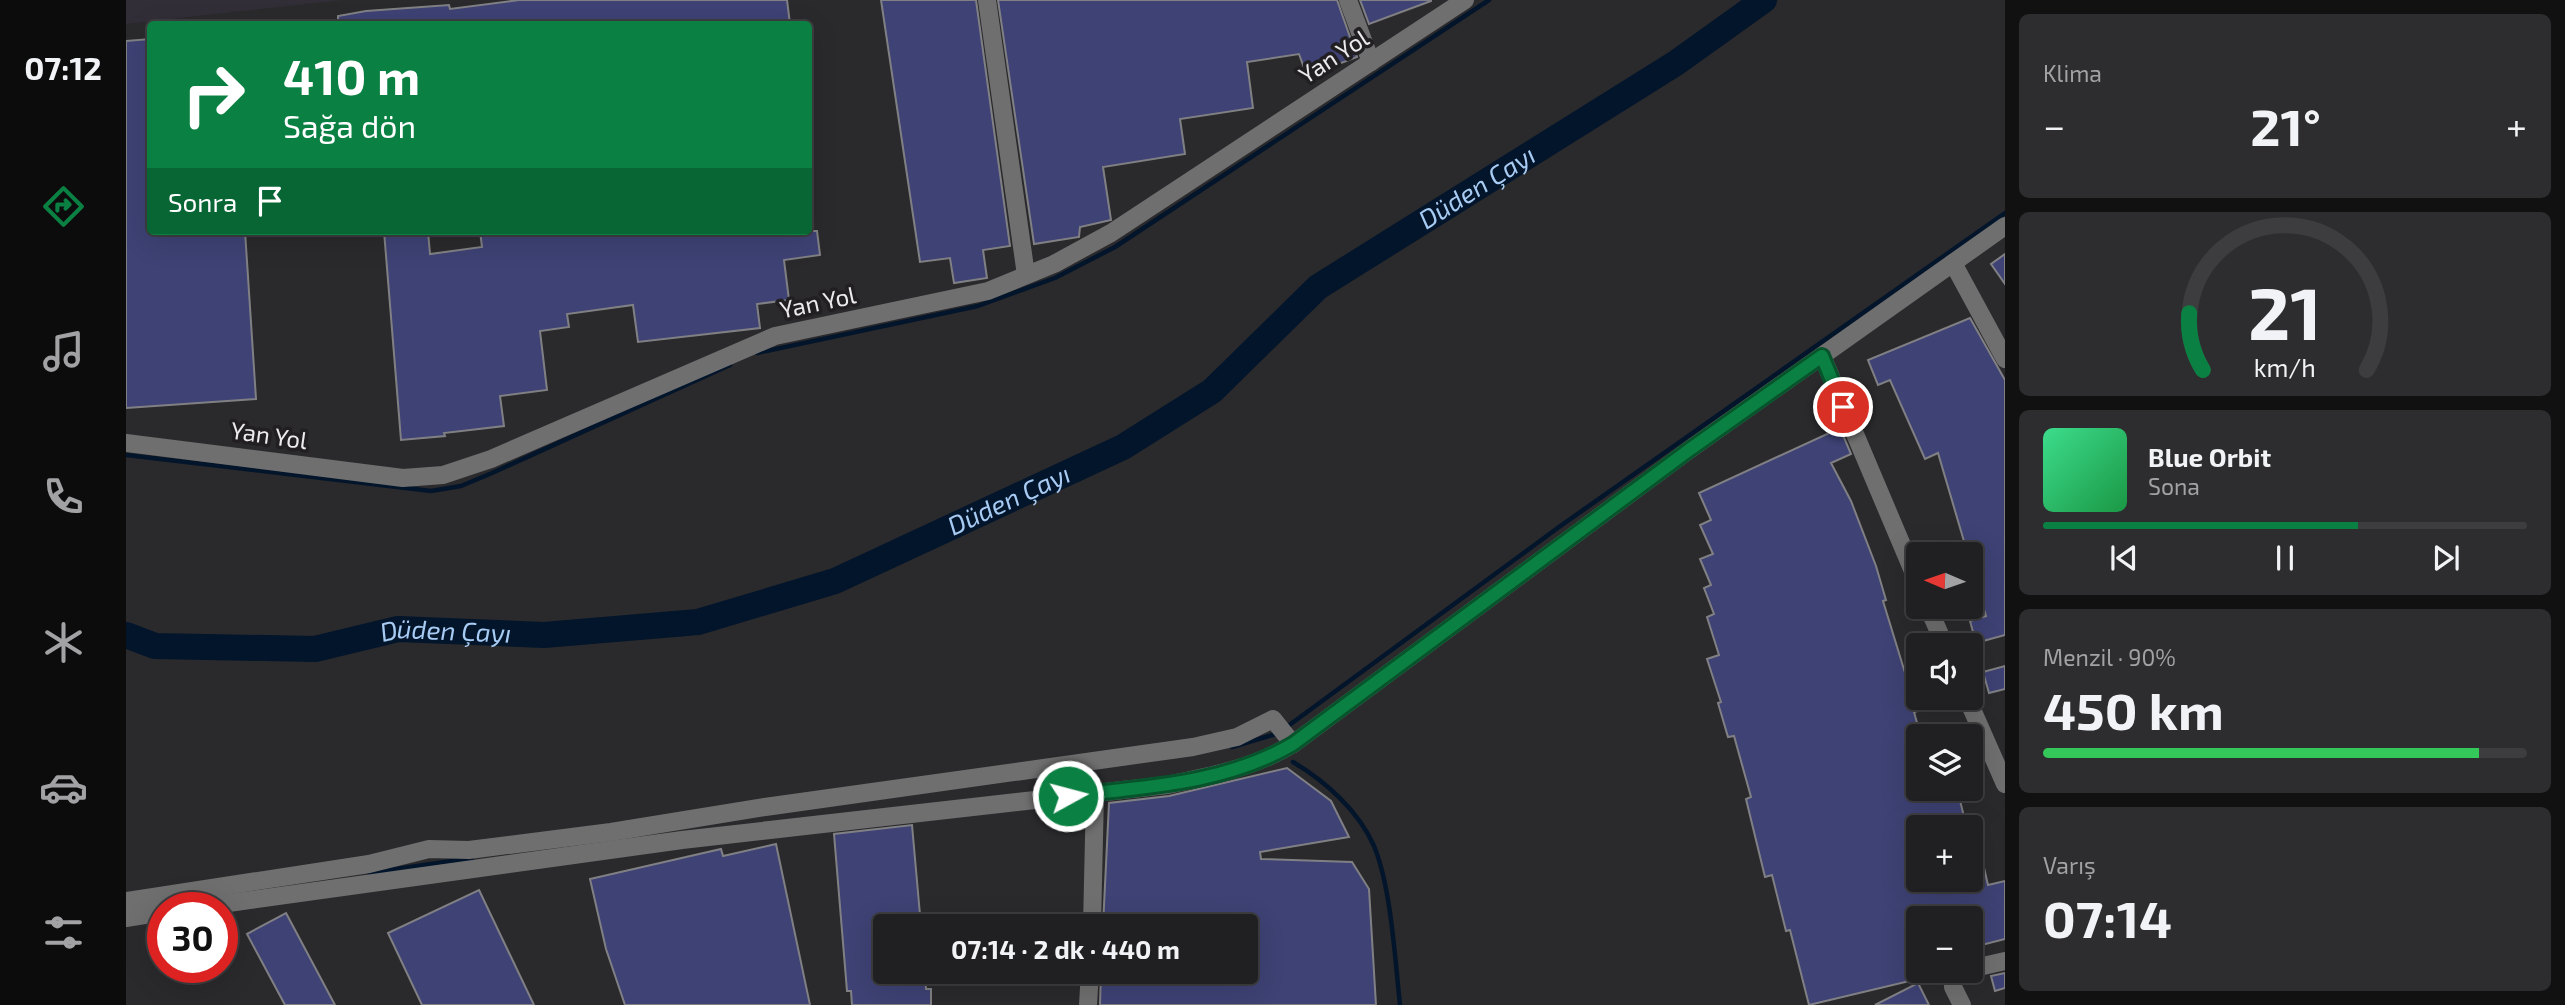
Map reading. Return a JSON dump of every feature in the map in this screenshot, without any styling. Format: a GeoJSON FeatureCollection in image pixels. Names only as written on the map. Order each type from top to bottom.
{"type":"FeatureCollection","features":[{"type":"Feature","properties":{"kind":"street"},"geometry":{"type":"LineString","coordinates":[[987,0],[1026,275]]}},
{"type":"Feature","properties":{"kind":"street"},"geometry":{"type":"LineString","coordinates":[[1348,0],[1371,62]]}},
{"type":"Feature","properties":{"kind":"street","name":"Yan Yol"},"geometry":{"type":"LineString","coordinates":[[126,443],[376,476],[434,477],[491,459],[775,336],[988,291],[1026,275],[1111,233],[1465,0]]}},
{"type":"Feature","properties":{"kind":"street"},"geometry":{"type":"LineString","coordinates":[[126,901],[356,866],[429,849],[550,849],[682,840],[1167,785],[1233,772],[1270,758],[1293,744],[1678,458],[2005,226]]}},
{"type":"Feature","properties":{"kind":"street"},"geometry":{"type":"LineString","coordinates":[[1953,263],[2005,359]]}},
{"type":"Feature","properties":{"kind":"street"},"geometry":{"type":"LineString","coordinates":[[1822,356],[1906,555]]}},
{"type":"Feature","properties":{"kind":"street"},"geometry":{"type":"LineString","coordinates":[[1972,710],[2005,785]]}},
{"type":"Feature","properties":{"kind":"street"},"geometry":{"type":"LineString","coordinates":[[238,901],[1192,747],[1237,737],[1273,719],[1293,744]]}},
{"type":"Feature","properties":{"kind":"street"},"geometry":{"type":"LineString","coordinates":[[1092,914],[1095,793]]}},
{"type":"Feature","properties":{"kind":"street"},"geometry":{"type":"LineString","coordinates":[[126,918],[147,915]]}},
{"type":"Feature","properties":{"kind":"street"},"geometry":{"type":"LineString","coordinates":[[1983,966],[2005,961]]}},
{"type":"Feature","properties":{"kind":"street"},"geometry":{"type":"LineString","coordinates":[[1953,983],[1962,1005]]}},
{"type":"Feature","properties":{"kind":"street"},"geometry":{"type":"LineString","coordinates":[[1088,1005],[1089,984]]}},
{"type":"Feature","properties":{"kind":"shaded area"},"geometry":{"type":"Polygon","coordinates":[[[126,0],[343,0],[147,21],[126,24],[126,0]]]}},
{"type":"Feature","properties":{"kind":"building"},"geometry":{"type":"Polygon","coordinates":[[[519,0],[787,0],[790,21],[338,21],[338,16],[366,11],[449,5],[450,9],[519,0]]]}},
{"type":"Feature","properties":{"kind":"building"},"geometry":{"type":"Polygon","coordinates":[[[881,0],[976,0],[1010,246],[983,250],[987,278],[954,283],[950,258],[920,262],[881,0]]]}},
{"type":"Feature","properties":{"kind":"building"},"geometry":{"type":"Polygon","coordinates":[[[998,0],[1337,0],[1357,57],[1307,76],[1299,54],[1247,62],[1253,108],[1180,119],[1185,154],[1103,167],[1111,220],[1080,227],[1079,237],[1034,244],[998,0]]]}},
{"type":"Feature","properties":{"kind":"building"},"geometry":{"type":"Polygon","coordinates":[[[1360,0],[1431,0],[1431,1],[1369,24],[1360,0]]]}},
{"type":"Feature","properties":{"kind":"building"},"geometry":{"type":"Polygon","coordinates":[[[147,39],[147,235],[245,235],[256,399],[126,408],[126,41],[147,39]]]}},
{"type":"Feature","properties":{"kind":"building"},"geometry":{"type":"Polygon","coordinates":[[[812,231],[817,231],[820,255],[784,260],[789,300],[757,304],[760,328],[638,342],[633,305],[567,314],[569,327],[540,331],[547,390],[500,396],[504,426],[401,440],[384,235],[428,235],[430,254],[482,247],[480,235],[812,235],[812,231]]]}},
{"type":"Feature","properties":{"kind":"building"},"geometry":{"type":"Polygon","coordinates":[[[2005,254],[2005,284],[1991,264],[2005,254]]]}},
{"type":"Feature","properties":{"kind":"building"},"geometry":{"type":"Polygon","coordinates":[[[1970,318],[2005,380],[2005,635],[1983,641],[1983,633],[1973,633],[1970,621],[1983,620],[1986,616],[1983,606],[1983,542],[1964,542],[1938,453],[1925,459],[1890,380],[1878,385],[1868,360],[1970,318]]]}},
{"type":"Feature","properties":{"kind":"building"},"geometry":{"type":"Polygon","coordinates":[[[1840,428],[1851,454],[1831,463],[1851,501],[1876,566],[1886,600],[1883,601],[1906,676],[1906,710],[1921,710],[1914,712],[1917,724],[1906,724],[1906,801],[1960,801],[1964,815],[1906,815],[1906,892],[1983,892],[1983,863],[1988,885],[2005,881],[2005,939],[1983,945],[1983,906],[1906,906],[1906,982],[1809,1005],[1790,930],[1786,931],[1772,875],[1765,877],[1746,799],[1751,797],[1734,736],[1728,737],[1718,703],[1721,702],[1707,659],[1719,655],[1707,617],[1714,614],[1704,588],[1711,585],[1700,559],[1713,554],[1700,525],[1711,520],[1699,493],[1840,428]]]}},
{"type":"Feature","properties":{"kind":"building"},"geometry":{"type":"Polygon","coordinates":[[[2005,666],[2005,689],[1989,693],[1983,672],[2005,666]]]}},
{"type":"Feature","properties":{"kind":"building"},"geometry":{"type":"Polygon","coordinates":[[[1287,768],[1331,801],[1349,837],[1260,852],[1261,859],[1352,862],[1369,889],[1376,1005],[1100,1005],[1101,984],[1258,984],[1258,914],[1104,914],[1109,803],[1169,796],[1287,768]]]}},
{"type":"Feature","properties":{"kind":"building"},"geometry":{"type":"Polygon","coordinates":[[[912,825],[920,914],[873,914],[873,984],[926,984],[926,989],[931,989],[931,1005],[852,1005],[851,991],[847,991],[834,834],[912,825]]]}},
{"type":"Feature","properties":{"kind":"building"},"geometry":{"type":"Polygon","coordinates":[[[776,844],[810,1005],[625,1005],[606,949],[590,879],[721,849],[723,856],[776,844]]]}},
{"type":"Feature","properties":{"kind":"building"},"geometry":{"type":"Polygon","coordinates":[[[479,890],[534,1005],[422,1005],[388,933],[479,890]]]}},
{"type":"Feature","properties":{"kind":"building"},"geometry":{"type":"Polygon","coordinates":[[[286,913],[335,1005],[285,1005],[247,934],[286,913]]]}},
{"type":"Feature","properties":{"kind":"building"},"geometry":{"type":"Polygon","coordinates":[[[2005,973],[2005,988],[1995,991],[1991,976],[2005,973]]]}},
{"type":"Feature","properties":{"kind":"building"},"geometry":{"type":"Polygon","coordinates":[[[1918,983],[1929,1005],[1875,1005],[1918,983]]]}},
{"type":"Feature","properties":{"kind":"waterway"},"geometry":{"type":"LineString","coordinates":[[757,353],[978,306],[1055,278],[1115,247],[1489,0]]}},
{"type":"Feature","properties":{"kind":"waterway","name":"Düden Çayı"},"geometry":{"type":"LineString","coordinates":[[126,635],[155,646],[315,649],[398,629],[544,635],[698,622],[835,581],[1123,447],[1212,391],[1318,287],[1676,63],[1764,0]]}},
{"type":"Feature","properties":{"kind":"waterway"},"geometry":{"type":"LineString","coordinates":[[1288,726],[1559,527],[2005,213]]}},
{"type":"Feature","properties":{"kind":"waterway"},"geometry":{"type":"LineString","coordinates":[[126,455],[431,491],[461,486],[492,473],[730,365]]}},
{"type":"Feature","properties":{"kind":"waterway"},"geometry":{"type":"LineString","coordinates":[[1232,747],[1276,734]]}},
{"type":"Feature","properties":{"kind":"waterway"},"geometry":{"type":"LineString","coordinates":[[1293,762],[1340,798],[1359,820],[1374,846],[1385,882],[1400,1005]]}},
{"type":"Feature","properties":{"kind":"waterway"},"geometry":{"type":"LineString","coordinates":[[369,873],[472,858]]}},
{"type":"Feature","properties":{"kind":"route"},"geometry":{"type":"LineString","coordinates":[[1068,796],[1167,785],[1233,772],[1270,758],[1293,744],[1689,450],[1822,356],[1843,407]]}}]}
